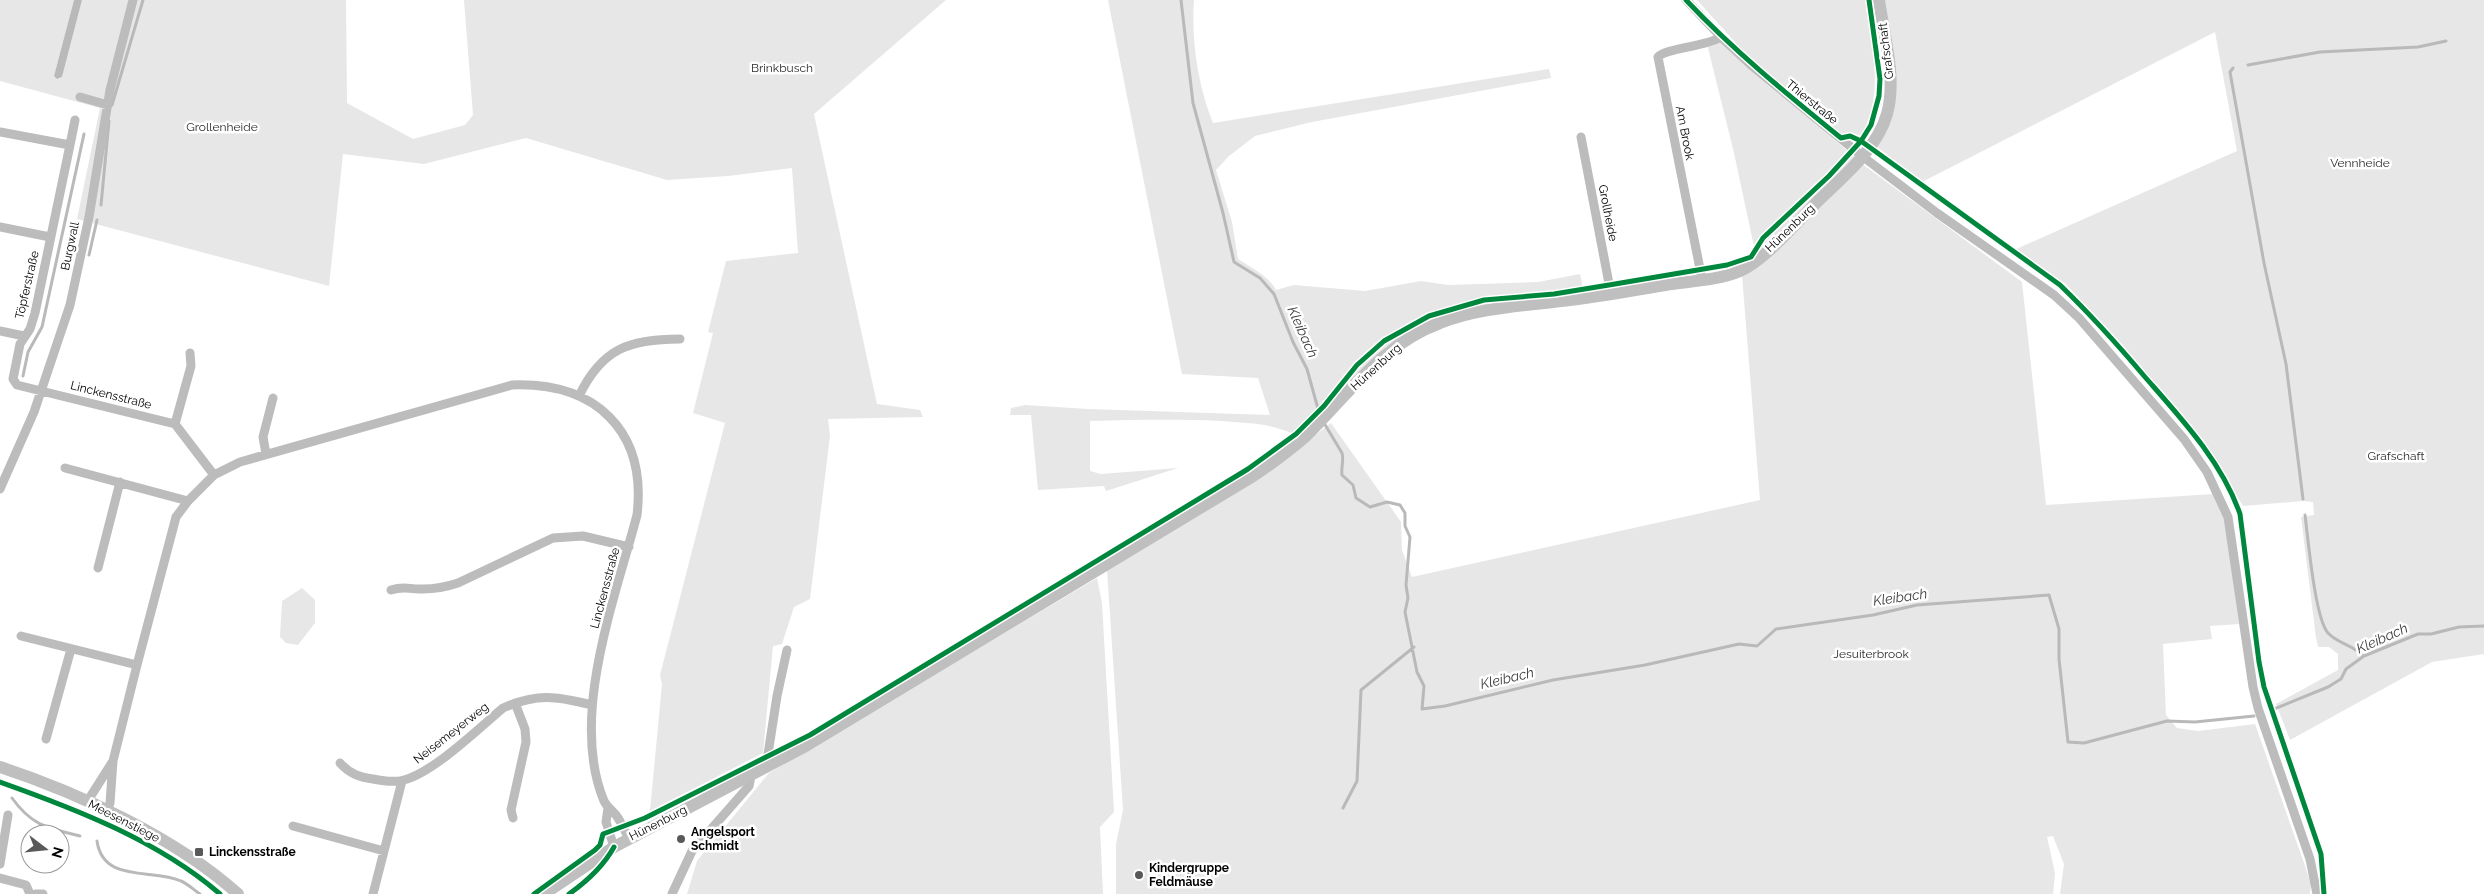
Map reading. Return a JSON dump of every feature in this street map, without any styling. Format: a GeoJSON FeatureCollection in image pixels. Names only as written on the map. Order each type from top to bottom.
{"type":"FeatureCollection","features":[{"type":"Feature","properties":{"kind":"street","name":"Burgwall"},"geometry":{"type":"LineString","coordinates":[[0,489],[41,391],[70,305],[89,217],[108,105],[133,0]]}},
{"type":"Feature","properties":{"kind":"street","name":"Thierstraße"},"geometry":{"type":"LineString","coordinates":[[1686,0],[1720,37],[1751,65],[1862,156],[1937,213],[2054,295],[2079,318],[2184,439],[2207,472],[2221,497],[2233,539],[2253,687],[2258,708],[2310,859],[2317,894]]}},
{"type":"Feature","properties":{"kind":"street","name":"Grafschaft"},"geometry":{"type":"LineString","coordinates":[[1862,156],[1880,129],[1890,98],[1888,62],[1879,0]]}},
{"type":"Feature","properties":{"kind":"street","name":"Am Brook"},"geometry":{"type":"LineString","coordinates":[[1702,279],[1658,57],[1664,53],[1707,44],[1720,37]]}},
{"type":"Feature","properties":{"kind":"street"},"geometry":{"type":"LineString","coordinates":[[80,98],[108,105]]}},
{"type":"Feature","properties":{"kind":"street","name":"Töpferstraße"},"geometry":{"type":"LineString","coordinates":[[41,391],[17,385],[14,380],[20,344],[33,322],[75,120]]}},
{"type":"Feature","properties":{"kind":"street"},"geometry":{"type":"LineString","coordinates":[[0,132],[70,146]]}},
{"type":"Feature","properties":{"kind":"street","name":"Grollheide"},"geometry":{"type":"LineString","coordinates":[[1581,137],[1611,294]]}},
{"type":"Feature","properties":{"kind":"street","name":"Hünenburg"},"geometry":{"type":"LineString","coordinates":[[544,894],[629,838],[751,776],[851,718],[1253,476],[1279,459],[1319,422],[1390,350],[1414,335],[1440,322],[1488,310],[1611,294],[1702,279],[1742,270],[1757,260],[1844,177],[1862,156]]}},
{"type":"Feature","properties":{"kind":"street","name":"Töpferstraße"},"geometry":{"type":"LineString","coordinates":[[0,227],[50,237]]}},
{"type":"Feature","properties":{"kind":"street","name":"Töpferstraße"},"geometry":{"type":"LineString","coordinates":[[0,331],[24,336]]}},
{"type":"Feature","properties":{"kind":"street"},"geometry":{"type":"LineString","coordinates":[[579,396],[596,367],[617,350],[637,342],[680,339]]}},
{"type":"Feature","properties":{"kind":"street"},"geometry":{"type":"LineString","coordinates":[[190,353],[190,366],[175,424],[214,475]]}},
{"type":"Feature","properties":{"kind":"street","name":"Linckensstraße"},"geometry":{"type":"LineString","coordinates":[[107,811],[110,803],[113,761],[176,516],[214,475],[240,462],[266,454],[512,385],[536,384],[559,388],[579,396],[598,407],[615,423],[631,450],[637,472],[639,496],[637,515],[596,671],[592,705],[593,756],[601,792],[608,808],[618,818],[629,838]]}},
{"type":"Feature","properties":{"kind":"street","name":"Linckensstraße"},"geometry":{"type":"LineString","coordinates":[[41,391],[175,424]]}},
{"type":"Feature","properties":{"kind":"street"},"geometry":{"type":"LineString","coordinates":[[266,454],[263,437],[274,398]]}},
{"type":"Feature","properties":{"kind":"street"},"geometry":{"type":"LineString","coordinates":[[65,468],[188,501]]}},
{"type":"Feature","properties":{"kind":"street"},"geometry":{"type":"LineString","coordinates":[[98,568],[120,482]]}},
{"type":"Feature","properties":{"kind":"street"},"geometry":{"type":"LineString","coordinates":[[391,590],[402,586],[420,590],[450,585],[553,538],[583,536],[629,547]]}},
{"type":"Feature","properties":{"kind":"street"},"geometry":{"type":"LineString","coordinates":[[21,636],[137,665]]}},
{"type":"Feature","properties":{"kind":"street"},"geometry":{"type":"LineString","coordinates":[[46,739],[71,649]]}},
{"type":"Feature","properties":{"kind":"street"},"geometry":{"type":"LineString","coordinates":[[766,767],[777,696],[787,650]]}},
{"type":"Feature","properties":{"kind":"street","name":"Neisemeyerweg"},"geometry":{"type":"LineString","coordinates":[[340,763],[349,773],[364,778],[382,781],[402,780],[425,771],[504,708],[527,698],[546,696],[592,705]]}},
{"type":"Feature","properties":{"kind":"street"},"geometry":{"type":"LineString","coordinates":[[513,818],[512,810],[525,756],[526,742],[525,729],[515,703]]}},
{"type":"Feature","properties":{"kind":"street","name":"Linckensstraße"},"geometry":{"type":"LineString","coordinates":[[87,802],[113,761]]}},
{"type":"Feature","properties":{"kind":"street","name":"Meesenstiege"},"geometry":{"type":"LineString","coordinates":[[0,768],[107,811],[171,845],[238,894]]}},
{"type":"Feature","properties":{"kind":"street","name":"Hünenburg"},"geometry":{"type":"LineString","coordinates":[[672,894],[692,851],[749,786],[751,776]]}},
{"type":"Feature","properties":{"kind":"street"},"geometry":{"type":"LineString","coordinates":[[373,894],[402,780]]}},
{"type":"Feature","properties":{"kind":"street","name":"Linckensstraße"},"geometry":{"type":"LineString","coordinates":[[608,808],[606,822],[614,847]]}},
{"type":"Feature","properties":{"kind":"street"},"geometry":{"type":"LineString","coordinates":[[0,864],[8,815]]}},
{"type":"Feature","properties":{"kind":"street"},"geometry":{"type":"LineString","coordinates":[[293,826],[384,851]]}},
{"type":"Feature","properties":{"kind":"street"},"geometry":{"type":"LineString","coordinates":[[0,878],[26,885],[30,894]]}},
{"type":"Feature","properties":{"kind":"street"},"geometry":{"type":"LineString","coordinates":[[36,894],[43,894]]}},
{"type":"Feature","properties":{"kind":"green space"},"geometry":{"type":"Polygon","coordinates":[[[0,0],[74,0],[54,76],[59,79],[62,77],[82,0],[346,0],[347,103],[413,139],[465,125],[473,115],[464,0],[946,0],[814,114],[877,404],[920,410],[923,417],[828,419],[830,436],[810,599],[794,607],[782,644],[773,646],[763,753],[650,811],[662,684],[660,675],[725,423],[693,413],[713,333],[708,332],[726,261],[798,253],[792,168],[728,176],[667,180],[526,138],[424,164],[343,154],[329,286],[77,219],[100,108],[0,81],[0,0]]]}},
{"type":"Feature","properties":{"kind":"green space"},"geometry":{"type":"Polygon","coordinates":[[[1108,0],[1194,0],[1193,15],[1197,63],[1203,94],[1213,123],[1549,69],[1551,78],[1312,122],[1255,136],[1229,156],[1216,170],[1232,222],[1238,259],[1264,276],[1276,290],[1294,285],[1365,291],[1421,281],[1448,285],[1538,282],[1580,274],[1584,292],[1446,314],[1387,346],[1293,434],[1267,426],[1221,421],[1090,421],[1090,471],[1101,474],[1178,468],[1106,491],[1104,486],[1038,490],[1031,415],[1010,415],[1011,408],[1025,405],[1270,415],[1258,378],[1182,374],[1108,0]]]}},
{"type":"Feature","properties":{"kind":"green space"},"geometry":{"type":"Polygon","coordinates":[[[1697,0],[1865,0],[1875,70],[1875,86],[1873,103],[1861,136],[1851,134],[1843,136],[1754,63],[1697,0]]]}},
{"type":"Feature","properties":{"kind":"green space","name":"Vennheide"},"geometry":{"type":"Polygon","coordinates":[[[1883,0],[2484,0],[2484,654],[2432,662],[2290,740],[2276,704],[2338,670],[2338,654],[2329,647],[2318,647],[2316,638],[2301,517],[2314,515],[2313,502],[2303,501],[2243,506],[2214,458],[2149,376],[2066,284],[2014,250],[2237,151],[2215,32],[1922,182],[1876,146],[1891,120],[1883,0]]]}},
{"type":"Feature","properties":{"kind":"green space","name":"Jesuiterbrook"},"geometry":{"type":"Polygon","coordinates":[[[1717,39],[1865,166],[2022,282],[2046,505],[2213,494],[2225,519],[2239,624],[2210,626],[2212,639],[2163,644],[2166,715],[2177,728],[2198,731],[2255,724],[2311,884],[2310,894],[2060,894],[2064,864],[2053,836],[2047,837],[2055,873],[2053,894],[1116,894],[1116,844],[1123,810],[1107,570],[1309,440],[1331,423],[1401,522],[1402,550],[1412,577],[1760,500],[1742,275],[1758,265],[1734,153],[1707,44],[1717,39]]]}},
{"type":"Feature","properties":{"kind":"green space"},"geometry":{"type":"Polygon","coordinates":[[[1097,578],[1102,603],[1114,812],[1100,827],[1103,894],[687,894],[697,861],[769,773],[1097,578]]]}},
{"type":"Feature","properties":{"kind":"green space"},"geometry":{"type":"Polygon","coordinates":[[[302,588],[315,600],[315,623],[298,645],[286,643],[280,637],[282,601],[302,588]]]}},
{"type":"Feature","properties":{"kind":"shaded area"},"geometry":{"type":"Polygon","coordinates":[[[74,0],[82,0],[62,77],[57,79],[54,76],[74,0]]]}},
{"type":"Feature","properties":{"kind":"waterway"},"geometry":{"type":"LineString","coordinates":[[112,105],[143,0]]}},
{"type":"Feature","properties":{"kind":"waterway","name":"Kleibach"},"geometry":{"type":"LineString","coordinates":[[1181,0],[1193,103],[1223,213],[1234,262],[1260,278],[1274,294],[1293,342],[1307,369],[1320,416]]}},
{"type":"Feature","properties":{"kind":"waterway"},"geometry":{"type":"LineString","coordinates":[[2248,65],[2320,52],[2418,47],[2446,41]]}},
{"type":"Feature","properties":{"kind":"waterway"},"geometry":{"type":"LineString","coordinates":[[2233,68],[2230,72],[2264,263],[2286,364],[2303,499]]}},
{"type":"Feature","properties":{"kind":"waterway"},"geometry":{"type":"LineString","coordinates":[[101,205],[109,121]]}},
{"type":"Feature","properties":{"kind":"waterway"},"geometry":{"type":"LineString","coordinates":[[23,376],[28,352],[42,327],[84,134]]}},
{"type":"Feature","properties":{"kind":"waterway"},"geometry":{"type":"LineString","coordinates":[[89,255],[97,220]]}},
{"type":"Feature","properties":{"kind":"waterway","name":"Kleibach"},"geometry":{"type":"LineString","coordinates":[[1324,423],[1342,453],[1342,475],[1353,485],[1356,498],[1370,507],[1387,502],[1400,505],[1405,513],[1405,526],[1410,537],[1406,585],[1408,598],[1405,612],[1417,672],[1424,686],[1422,709],[1445,706],[1553,680],[1645,665],[1739,644],[1757,646],[1776,629],[1873,615],[1917,605],[2049,595],[2059,629],[2059,659],[2068,742],[2084,743],[2167,721],[2195,722],[2254,716]]}},
{"type":"Feature","properties":{"kind":"waterway"},"geometry":{"type":"LineString","coordinates":[[2305,515],[2316,596],[2323,625],[2332,637],[2355,649],[2363,656]]}},
{"type":"Feature","properties":{"kind":"waterway","name":"Kleibach"},"geometry":{"type":"LineString","coordinates":[[2274,709],[2328,687],[2341,679],[2346,669],[2364,656],[2418,634],[2431,634],[2459,627],[2484,626]]}},
{"type":"Feature","properties":{"kind":"waterway"},"geometry":{"type":"LineString","coordinates":[[1343,808],[1357,781],[1361,690],[1414,647]]}},
{"type":"Feature","properties":{"kind":"waterway"},"geometry":{"type":"LineString","coordinates":[[12,798],[34,820],[50,828],[80,836]]}},
{"type":"Feature","properties":{"kind":"waterway"},"geometry":{"type":"LineString","coordinates":[[97,841],[101,855],[109,864],[131,872],[170,877],[184,882],[200,894]]}},
{"type":"Feature","properties":{"kind":"cycle path"},"geometry":{"type":"LineString","coordinates":[[1686,0],[1742,54],[1841,138],[1850,136],[1861,141],[2060,285],[2114,341],[2172,408],[2212,459],[2223,476],[2240,514],[2259,662],[2264,687],[2321,854],[2324,894]]}},
{"type":"Feature","properties":{"kind":"cycle path"},"geometry":{"type":"LineString","coordinates":[[534,894],[595,850],[600,845],[603,834],[645,818],[810,735],[1248,469],[1296,434],[1324,406],[1357,365],[1384,341],[1429,316],[1484,300],[1554,294],[1727,265],[1751,257],[1763,238],[1829,176],[1861,141],[1871,125],[1879,96],[1880,79],[1869,0]]}},
{"type":"Feature","properties":{"kind":"cycle path"},"geometry":{"type":"LineString","coordinates":[[0,782],[87,815],[144,842],[196,875],[220,894]]}},
{"type":"Feature","properties":{"kind":"cycle path"},"geometry":{"type":"LineString","coordinates":[[569,894],[594,873],[614,847]]}},
{"type":"Feature","properties":{"kind":"place","name":"Angelsport Schmidt"},"geometry":{"type":"Point","coordinates":[681,839]}},
{"type":"Feature","properties":{"kind":"place","name":"Linckensstraße"},"geometry":{"type":"Point","coordinates":[199,852]}},
{"type":"Feature","properties":{"kind":"place","name":"Kindergruppe Feldmäuse"},"geometry":{"type":"Point","coordinates":[1139,875]}},
{"type":"Feature","properties":{"kind":"park label","name":"Brinkbusch"},"geometry":{"type":"Point","coordinates":[782,68]}},
{"type":"Feature","properties":{"kind":"park label","name":"Grollenheide"},"geometry":{"type":"Point","coordinates":[222,127]}}]}
